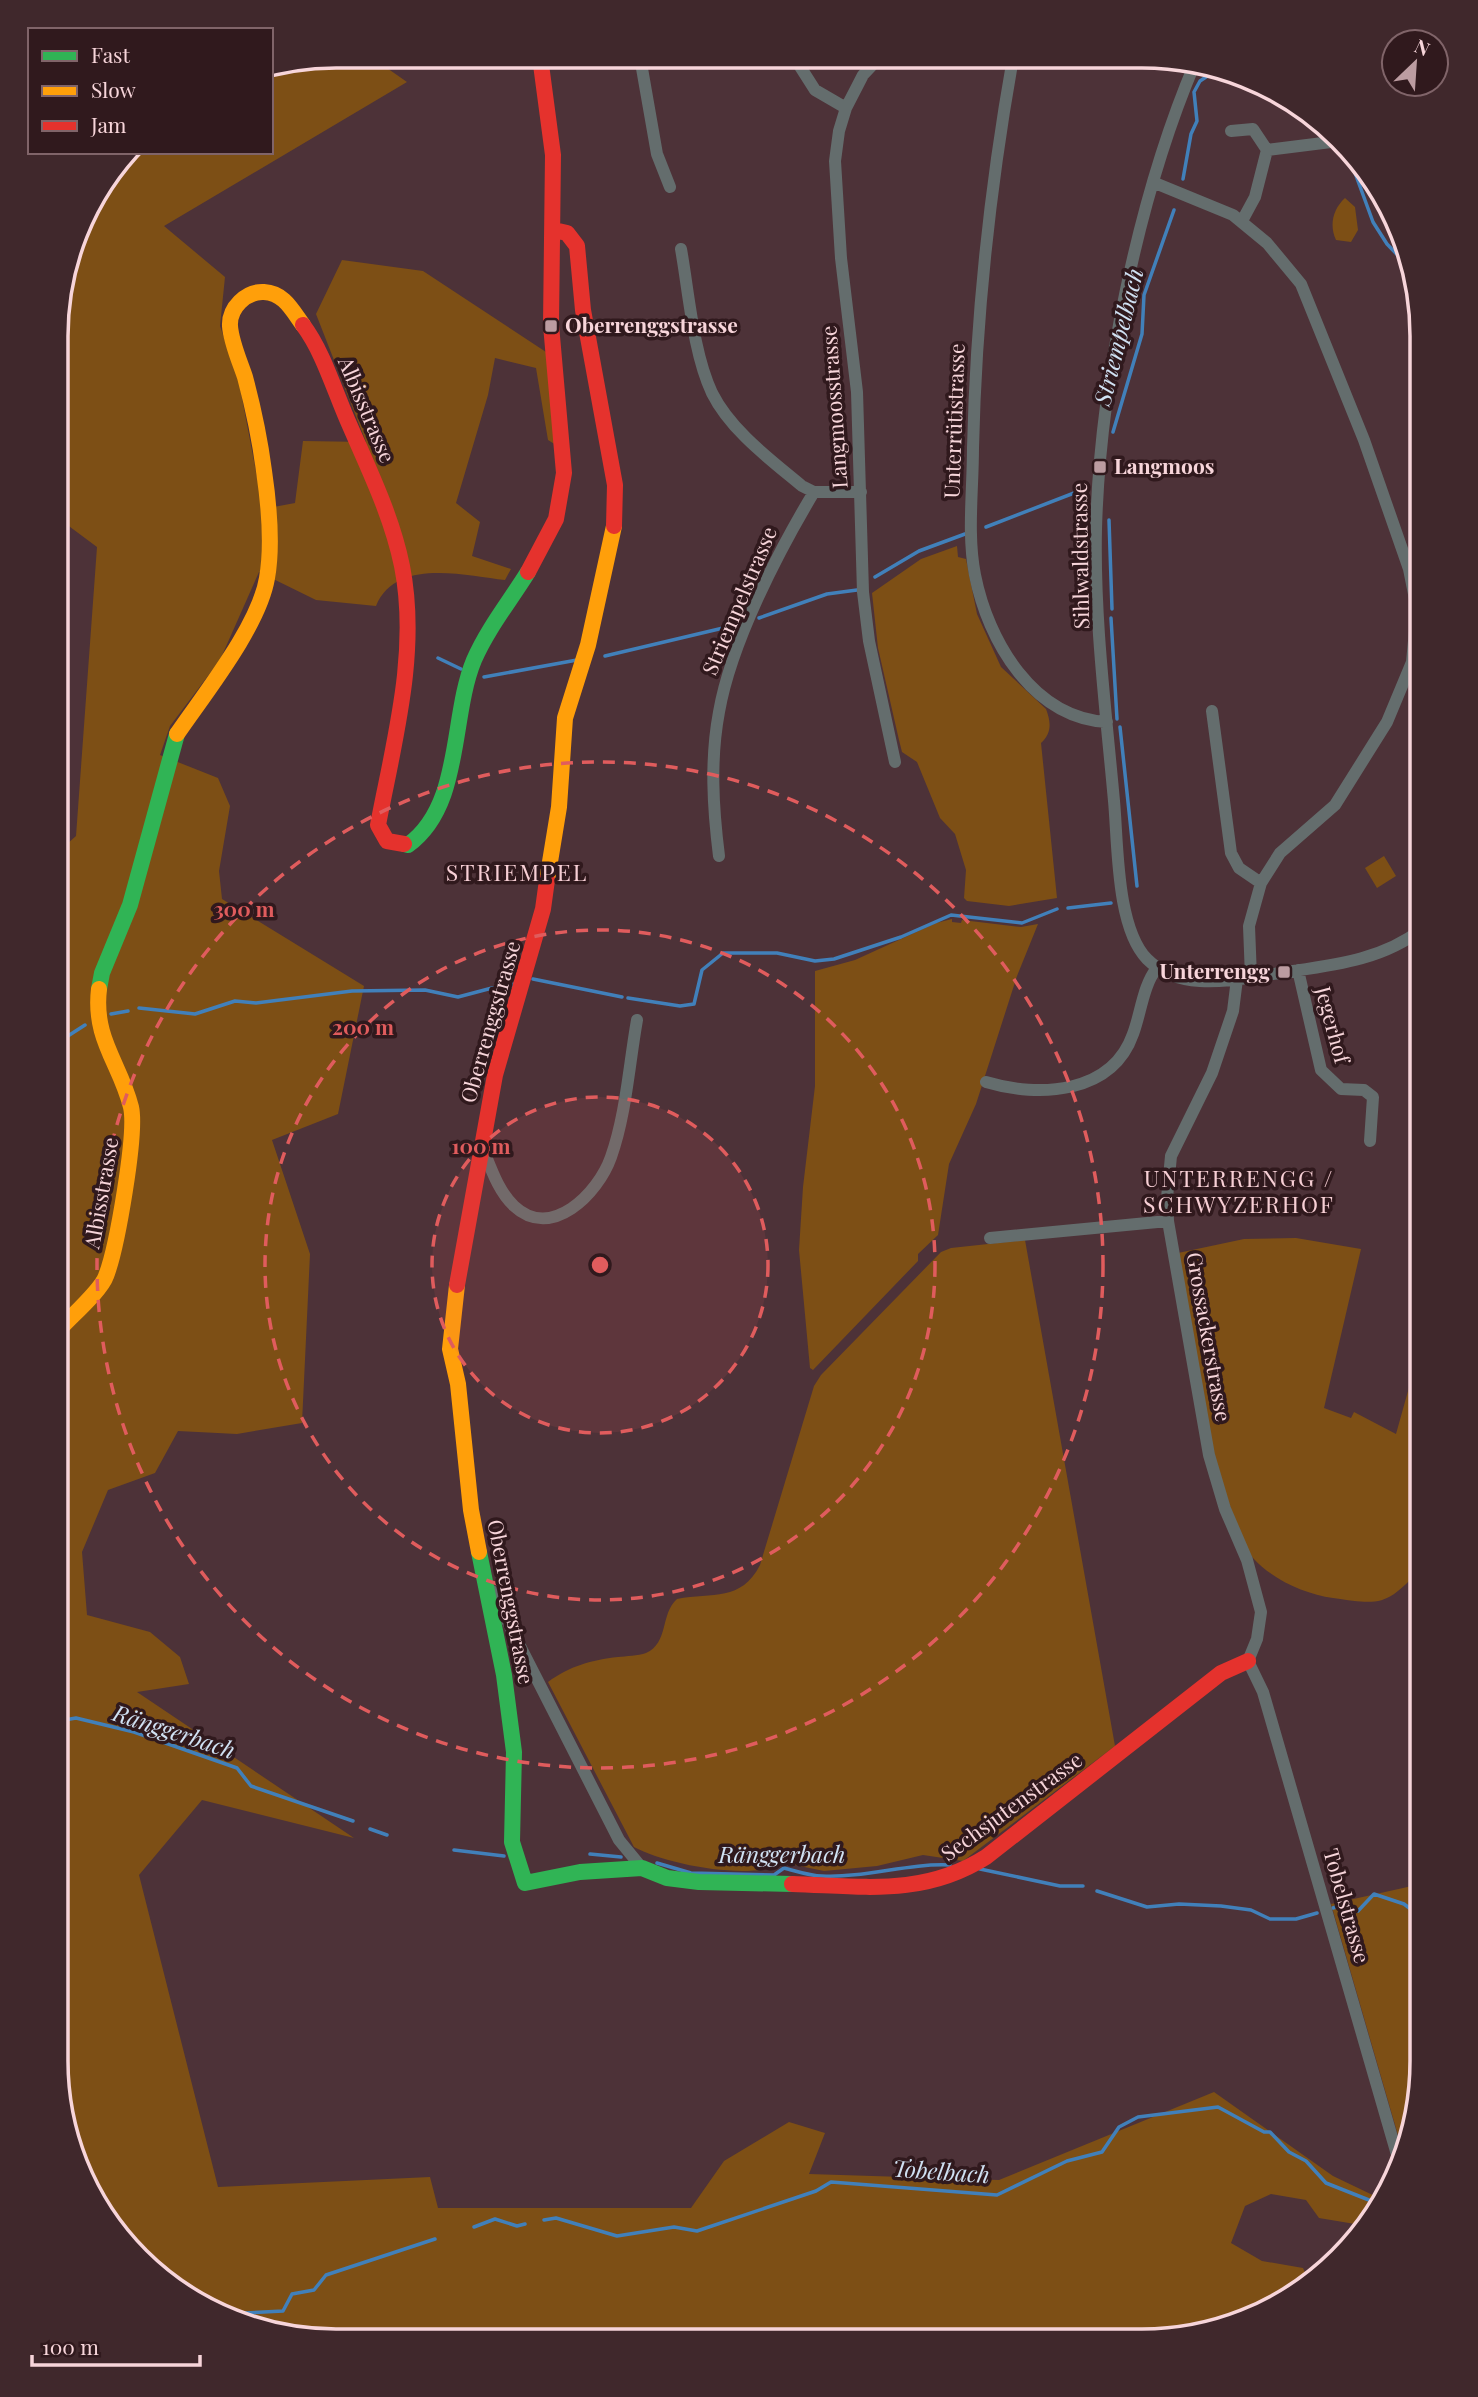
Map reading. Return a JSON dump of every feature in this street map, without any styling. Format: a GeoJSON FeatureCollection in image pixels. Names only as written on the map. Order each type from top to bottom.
{"type":"FeatureCollection","features":[{"type":"Feature","properties":{"kind":"main road","name":"Albisstrasse"},"geometry":{"type":"LineString","coordinates":[[68,1320],[106,1278],[133,1141],[131,1107],[105,1047],[98,1020],[97,1004],[102,973],[132,898],[173,739],[238,643],[261,599],[269,570],[268,506],[264,471],[246,382],[230,332],[233,311],[246,296],[268,292],[283,299],[299,315],[318,352],[396,539],[406,584],[408,646],[402,699],[378,825],[387,841],[408,845],[422,836],[437,804],[474,663],[534,565],[561,502],[562,443],[551,326],[554,230],[551,133],[542,68]]}},
{"type":"Feature","properties":{"kind":"main road","name":"Oberrenggstrasse"},"geometry":{"type":"LineString","coordinates":[[525,1883],[512,1842],[514,1752],[504,1675],[471,1510],[458,1384],[450,1349],[452,1316],[495,1075],[543,909],[559,807],[561,743],[565,718],[588,645],[614,529],[615,485],[583,310],[577,246],[568,233],[554,230]]}},
{"type":"Feature","properties":{"kind":"main road","name":"Sechsjutenstrasse"},"geometry":{"type":"LineString","coordinates":[[525,1883],[580,1872],[642,1868],[667,1878],[699,1882],[906,1887],[935,1884],[960,1875],[986,1857],[1138,1741],[1221,1673],[1248,1661]]}},
{"type":"Feature","properties":{"kind":"street"},"geometry":{"type":"LineString","coordinates":[[642,68],[657,154],[670,187]]}},
{"type":"Feature","properties":{"kind":"street"},"geometry":{"type":"LineString","coordinates":[[801,68],[816,90],[846,108]]}},
{"type":"Feature","properties":{"kind":"street","name":"Langmoosstrasse"},"geometry":{"type":"LineString","coordinates":[[870,68],[863,75],[846,108],[839,131],[835,161],[841,258],[857,393],[863,592],[869,641],[895,762]]}},
{"type":"Feature","properties":{"kind":"street","name":"Unterrütistrasse"},"geometry":{"type":"LineString","coordinates":[[1011,68],[994,172],[976,340],[972,535],[975,574],[985,615],[1001,646],[1019,672],[1055,707],[1072,716],[1107,722]]}},
{"type":"Feature","properties":{"kind":"street","name":"Sihlwaldstrasse"},"geometry":{"type":"LineString","coordinates":[[1157,968],[1138,946],[1123,896],[1107,722],[1096,552],[1102,446],[1112,368],[1154,183],[1192,73]]}},
{"type":"Feature","properties":{"kind":"street"},"geometry":{"type":"LineString","coordinates":[[1231,131],[1253,130],[1268,150]]}},
{"type":"Feature","properties":{"kind":"street"},"geometry":{"type":"LineString","coordinates":[[1268,150],[1326,143]]}},
{"type":"Feature","properties":{"kind":"street"},"geometry":{"type":"LineString","coordinates":[[1242,221],[1255,197],[1268,150]]}},
{"type":"Feature","properties":{"kind":"street"},"geometry":{"type":"LineString","coordinates":[[1154,183],[1214,205],[1242,221],[1301,284],[1314,311],[1410,574]]}},
{"type":"Feature","properties":{"kind":"street"},"geometry":{"type":"LineString","coordinates":[[681,249],[703,367],[713,393],[730,420],[795,480],[814,492],[861,492]]}},
{"type":"Feature","properties":{"kind":"street","name":"Striempelstrasse"},"geometry":{"type":"LineString","coordinates":[[719,856],[713,764],[725,684],[779,552],[814,492]]}},
{"type":"Feature","properties":{"kind":"street"},"geometry":{"type":"LineString","coordinates":[[1251,977],[1250,926],[1261,883],[1280,853],[1317,823],[1348,786],[1396,704],[1410,670]]}},
{"type":"Feature","properties":{"kind":"street"},"geometry":{"type":"LineString","coordinates":[[1212,710],[1230,853],[1239,868],[1261,883]]}},
{"type":"Feature","properties":{"kind":"street"},"geometry":{"type":"LineString","coordinates":[[986,1082],[1024,1091],[1082,1084],[1102,1076],[1123,1056],[1132,1037],[1147,985],[1157,968],[1191,981],[1237,979],[1366,959],[1410,938]]}},
{"type":"Feature","properties":{"kind":"street","name":"Jegerhof"},"geometry":{"type":"LineString","coordinates":[[1298,970],[1321,1070],[1341,1089],[1364,1090],[1373,1097],[1370,1141]]}},
{"type":"Feature","properties":{"kind":"street","name":"Grossackerstrasse"},"geometry":{"type":"LineString","coordinates":[[1237,979],[1233,1011],[1212,1073],[1171,1156],[1167,1198],[1168,1221],[1209,1455],[1225,1509],[1247,1560],[1261,1612],[1257,1639],[1248,1661]]}},
{"type":"Feature","properties":{"kind":"street"},"geometry":{"type":"LineString","coordinates":[[481,1144],[506,1197],[525,1215],[552,1218],[576,1205],[591,1192],[610,1158],[637,1020]]}},
{"type":"Feature","properties":{"kind":"street"},"geometry":{"type":"LineString","coordinates":[[990,1238],[1168,1221]]}},
{"type":"Feature","properties":{"kind":"street"},"geometry":{"type":"LineString","coordinates":[[486,1578],[619,1840],[642,1868]]}},
{"type":"Feature","properties":{"kind":"street","name":"Tobelstrasse"},"geometry":{"type":"LineString","coordinates":[[1248,1661],[1263,1692],[1395,2149]]}},
{"type":"Feature","properties":{"kind":"shaded area"},"geometry":{"type":"Polygon","coordinates":[[[387,68],[407,82],[164,226],[225,277],[220,326],[239,382],[263,509],[295,503],[303,441],[366,442],[316,314],[342,260],[423,271],[546,352],[556,445],[548,440],[536,368],[495,358],[488,395],[456,503],[480,522],[472,556],[511,569],[505,580],[452,574],[415,575],[399,581],[386,591],[376,606],[316,600],[259,572],[220,660],[170,726],[160,755],[218,778],[230,806],[219,871],[222,899],[364,986],[338,1114],[272,1140],[310,1254],[302,1423],[237,1434],[178,1431],[155,1473],[108,1490],[82,1552],[87,1615],[150,1632],[180,1657],[189,1684],[137,1692],[354,1838],[202,1800],[139,1875],[218,2187],[430,2177],[438,2208],[691,2208],[724,2161],[789,2122],[825,2133],[809,2174],[999,2180],[1214,2092],[1333,2176],[1374,2196],[1354,2224],[1319,2218],[1306,2200],[1271,2194],[1245,2206],[1231,2243],[1262,2261],[1303,2268],[1305,2273],[1291,2284],[1228,2315],[1194,2324],[1141,2329],[319,2328],[284,2324],[250,2315],[202,2293],[187,2284],[147,2250],[113,2210],[82,2147],[73,2113],[68,2060],[68,843],[76,836],[97,547],[68,525],[68,337],[73,284],[82,250],[113,187],[141,154],[273,154],[273,76],[319,69],[387,68]]]}},
{"type":"Feature","properties":{"kind":"shaded area"},"geometry":{"type":"Polygon","coordinates":[[[1345,198],[1355,207],[1358,230],[1351,242],[1336,240],[1333,229],[1335,212],[1345,198]]]}},
{"type":"Feature","properties":{"kind":"shaded area"},"geometry":{"type":"Polygon","coordinates":[[[957,546],[958,557],[966,559],[977,614],[1001,667],[1046,709],[1048,714],[1049,731],[1041,743],[1057,898],[1009,906],[967,901],[964,898],[966,870],[955,834],[940,818],[917,762],[902,752],[878,648],[872,593],[921,559],[957,546]]]}},
{"type":"Feature","properties":{"kind":"shaded area"},"geometry":{"type":"Polygon","coordinates":[[[1384,856],[1396,876],[1377,888],[1365,868],[1384,856]]]}},
{"type":"Feature","properties":{"kind":"shaded area"},"geometry":{"type":"Polygon","coordinates":[[[952,919],[952,922],[961,923],[962,920],[1021,927],[1038,924],[1017,976],[976,1104],[949,1164],[938,1235],[918,1254],[918,1261],[813,1370],[810,1368],[799,1250],[803,1187],[815,1086],[815,971],[855,960],[936,923],[952,919]]]}},
{"type":"Feature","properties":{"kind":"shaded area"},"geometry":{"type":"Polygon","coordinates":[[[1296,1238],[1361,1249],[1324,1408],[1351,1418],[1354,1412],[1396,1434],[1410,1384],[1410,1579],[1384,1600],[1364,1602],[1333,1598],[1290,1585],[1261,1566],[1242,1539],[1214,1454],[1200,1388],[1178,1253],[1244,1239],[1296,1238]]]}},
{"type":"Feature","properties":{"kind":"shaded area"},"geometry":{"type":"Polygon","coordinates":[[[1025,1240],[1115,1746],[963,1861],[923,1855],[877,1866],[824,1871],[785,1863],[752,1871],[731,1871],[667,1860],[634,1847],[548,1682],[564,1672],[590,1662],[646,1653],[658,1642],[668,1612],[677,1599],[725,1593],[744,1585],[760,1565],[814,1386],[821,1375],[941,1252],[951,1248],[1025,1240]]]}},
{"type":"Feature","properties":{"kind":"shaded area"},"geometry":{"type":"Polygon","coordinates":[[[1410,1886],[1410,2060],[1405,2113],[1399,2138],[1331,1904],[1410,1886]]]}},
{"type":"Feature","properties":{"kind":"waterway","name":"Striempelbach"},"geometry":{"type":"LineString","coordinates":[[1183,179],[1191,134],[1197,121],[1194,92],[1200,81],[1207,76]]}},
{"type":"Feature","properties":{"kind":"waterway"},"geometry":{"type":"LineString","coordinates":[[1356,176],[1373,222],[1397,255]]}},
{"type":"Feature","properties":{"kind":"waterway","name":"Striempelbach"},"geometry":{"type":"LineString","coordinates":[[1113,432],[1142,334],[1144,295],[1174,210]]}},
{"type":"Feature","properties":{"kind":"waterway"},"geometry":{"type":"LineString","coordinates":[[986,527],[1087,488]]}},
{"type":"Feature","properties":{"kind":"waterway","name":"Striempelbach"},"geometry":{"type":"LineString","coordinates":[[1109,520],[1112,609]]}},
{"type":"Feature","properties":{"kind":"waterway"},"geometry":{"type":"LineString","coordinates":[[875,577],[919,551],[965,534]]}},
{"type":"Feature","properties":{"kind":"waterway"},"geometry":{"type":"LineString","coordinates":[[759,618],[827,594],[857,590]]}},
{"type":"Feature","properties":{"kind":"waterway","name":"Striempelbach"},"geometry":{"type":"LineString","coordinates":[[1111,618],[1117,719]]}},
{"type":"Feature","properties":{"kind":"waterway"},"geometry":{"type":"LineString","coordinates":[[605,656],[740,624]]}},
{"type":"Feature","properties":{"kind":"waterway"},"geometry":{"type":"LineString","coordinates":[[438,658],[461,669]]}},
{"type":"Feature","properties":{"kind":"waterway"},"geometry":{"type":"LineString","coordinates":[[484,677],[577,660]]}},
{"type":"Feature","properties":{"kind":"waterway","name":"Striempelbach"},"geometry":{"type":"LineString","coordinates":[[1120,727],[1137,886]]}},
{"type":"Feature","properties":{"kind":"waterway","name":"Striempelbach"},"geometry":{"type":"LineString","coordinates":[[1068,908],[1111,903]]}},
{"type":"Feature","properties":{"kind":"waterway","name":"Striempelbach"},"geometry":{"type":"LineString","coordinates":[[628,998],[680,1006],[694,1004],[702,970],[723,953],[777,953],[815,961],[834,959],[901,937],[951,915],[1022,923],[1057,909]]}},
{"type":"Feature","properties":{"kind":"waterway"},"geometry":{"type":"LineString","coordinates":[[533,979],[622,997]]}},
{"type":"Feature","properties":{"kind":"waterway"},"geometry":{"type":"LineString","coordinates":[[139,1008],[195,1014],[235,1001],[256,1003],[352,991],[425,990],[458,997],[492,988],[506,989],[514,984]]}},
{"type":"Feature","properties":{"kind":"waterway"},"geometry":{"type":"LineString","coordinates":[[111,1014],[128,1011]]}},
{"type":"Feature","properties":{"kind":"waterway"},"geometry":{"type":"LineString","coordinates":[[68,1036],[85,1025]]}},
{"type":"Feature","properties":{"kind":"waterway","name":"Ränggerbach"},"geometry":{"type":"LineString","coordinates":[[68,1719],[76,1718],[134,1732],[237,1768],[251,1786],[353,1821]]}},
{"type":"Feature","properties":{"kind":"waterway","name":"Ränggerbach"},"geometry":{"type":"LineString","coordinates":[[370,1829],[387,1835]]}},
{"type":"Feature","properties":{"kind":"waterway","name":"Ränggerbach"},"geometry":{"type":"LineString","coordinates":[[454,1850],[504,1856]]}},
{"type":"Feature","properties":{"kind":"waterway","name":"Ränggerbach"},"geometry":{"type":"LineString","coordinates":[[590,1854],[621,1857]]}},
{"type":"Feature","properties":{"kind":"waterway","name":"Ränggerbach"},"geometry":{"type":"LineString","coordinates":[[657,1863],[691,1873],[774,1875],[784,1868],[822,1876],[950,1865]]}},
{"type":"Feature","properties":{"kind":"waterway","name":"Ränggerbach"},"geometry":{"type":"LineString","coordinates":[[980,1869],[1060,1886],[1083,1886]]}},
{"type":"Feature","properties":{"kind":"waterway","name":"Ränggerbach"},"geometry":{"type":"LineString","coordinates":[[1097,1891],[1147,1907],[1179,1904],[1221,1906],[1251,1910],[1270,1919],[1296,1919],[1317,1913]]}},
{"type":"Feature","properties":{"kind":"waterway","name":"Ränggerbach"},"geometry":{"type":"LineString","coordinates":[[1333,1908],[1345,1904],[1351,1910],[1358,1911],[1374,1894],[1410,1909]]}},
{"type":"Feature","properties":{"kind":"waterway","name":"Tobelbach"},"geometry":{"type":"LineString","coordinates":[[544,2220],[556,2218],[617,2236],[674,2227],[697,2231],[816,2191],[831,2182],[997,2195],[1067,2161],[1102,2152],[1119,2127],[1138,2117],[1218,2107],[1264,2132],[1270,2132],[1289,2152],[1306,2161],[1326,2183],[1371,2201]]}},
{"type":"Feature","properties":{"kind":"waterway","name":"Tobelbach"},"geometry":{"type":"LineString","coordinates":[[474,2227],[495,2219],[517,2226],[525,2224]]}},
{"type":"Feature","properties":{"kind":"waterway","name":"Tobelbach"},"geometry":{"type":"LineString","coordinates":[[245,2313],[283,2311],[292,2294],[314,2290],[326,2275],[435,2239]]}},
{"type":"Feature","properties":{"kind":"traffic: fast"},"geometry":{"type":"LineString","coordinates":[[404,844],[408,845],[426,828],[438,807],[447,784],[461,708],[474,660],[492,626],[528,572]]}},
{"type":"Feature","properties":{"kind":"traffic: fast"},"geometry":{"type":"LineString","coordinates":[[99,989],[102,973],[130,905],[177,734]]}},
{"type":"Feature","properties":{"kind":"traffic: fast"},"geometry":{"type":"LineString","coordinates":[[479,1552],[504,1675],[514,1752],[512,1842],[525,1883],[580,1872],[642,1868],[667,1878],[699,1882],[792,1884]]}},
{"type":"Feature","properties":{"kind":"traffic: slow"},"geometry":{"type":"LineString","coordinates":[[177,734],[216,679],[254,617],[262,597],[269,565],[270,524],[262,459],[248,388],[234,345],[230,319],[245,298],[257,292],[264,292],[277,295],[287,303],[303,325]]}},
{"type":"Feature","properties":{"kind":"traffic: slow"},"geometry":{"type":"LineString","coordinates":[[547,880],[559,807],[565,718],[588,645],[614,526]]}},
{"type":"Feature","properties":{"kind":"traffic: slow"},"geometry":{"type":"LineString","coordinates":[[68,1321],[91,1297],[106,1276],[129,1165],[131,1107],[104,1037],[98,1007],[99,989]]}},
{"type":"Feature","properties":{"kind":"traffic: slow"},"geometry":{"type":"LineString","coordinates":[[457,1285],[450,1349],[458,1384],[471,1510],[479,1552]]}},
{"type":"Feature","properties":{"kind":"traffic: jam"},"geometry":{"type":"LineString","coordinates":[[528,572],[556,519],[564,473],[551,325],[553,155],[541,68]]}},
{"type":"Feature","properties":{"kind":"traffic: jam"},"geometry":{"type":"LineString","coordinates":[[554,230],[567,233],[577,246],[583,310],[615,485],[614,526]]}},
{"type":"Feature","properties":{"kind":"traffic: jam"},"geometry":{"type":"LineString","coordinates":[[303,325],[323,361],[380,495],[402,566],[407,598],[406,664],[397,729],[378,825],[387,841],[404,844]]}},
{"type":"Feature","properties":{"kind":"traffic: jam"},"geometry":{"type":"LineString","coordinates":[[457,1285],[495,1075],[543,909],[547,880]]}},
{"type":"Feature","properties":{"kind":"traffic: jam"},"geometry":{"type":"LineString","coordinates":[[792,1884],[892,1886],[915,1884],[962,1870],[986,1857],[1221,1673],[1248,1661]]}},
{"type":"Feature","properties":{"kind":"place","name":"Oberrenggstrasse"},"geometry":{"type":"Point","coordinates":[551,326]}},
{"type":"Feature","properties":{"kind":"place","name":"Langmoos"},"geometry":{"type":"Point","coordinates":[1100,467]}},
{"type":"Feature","properties":{"kind":"place","name":"Unterrengg"},"geometry":{"type":"Point","coordinates":[1284,972]}},
{"type":"Feature","properties":{"kind":"district","name":"STRIEMPEL"},"geometry":{"type":"Point","coordinates":[517,873]}},
{"type":"Feature","properties":{"kind":"district","name":"UNTERRENGG / SCHWYZERHOF"},"geometry":{"type":"Point","coordinates":[1239,1192]}}]}
